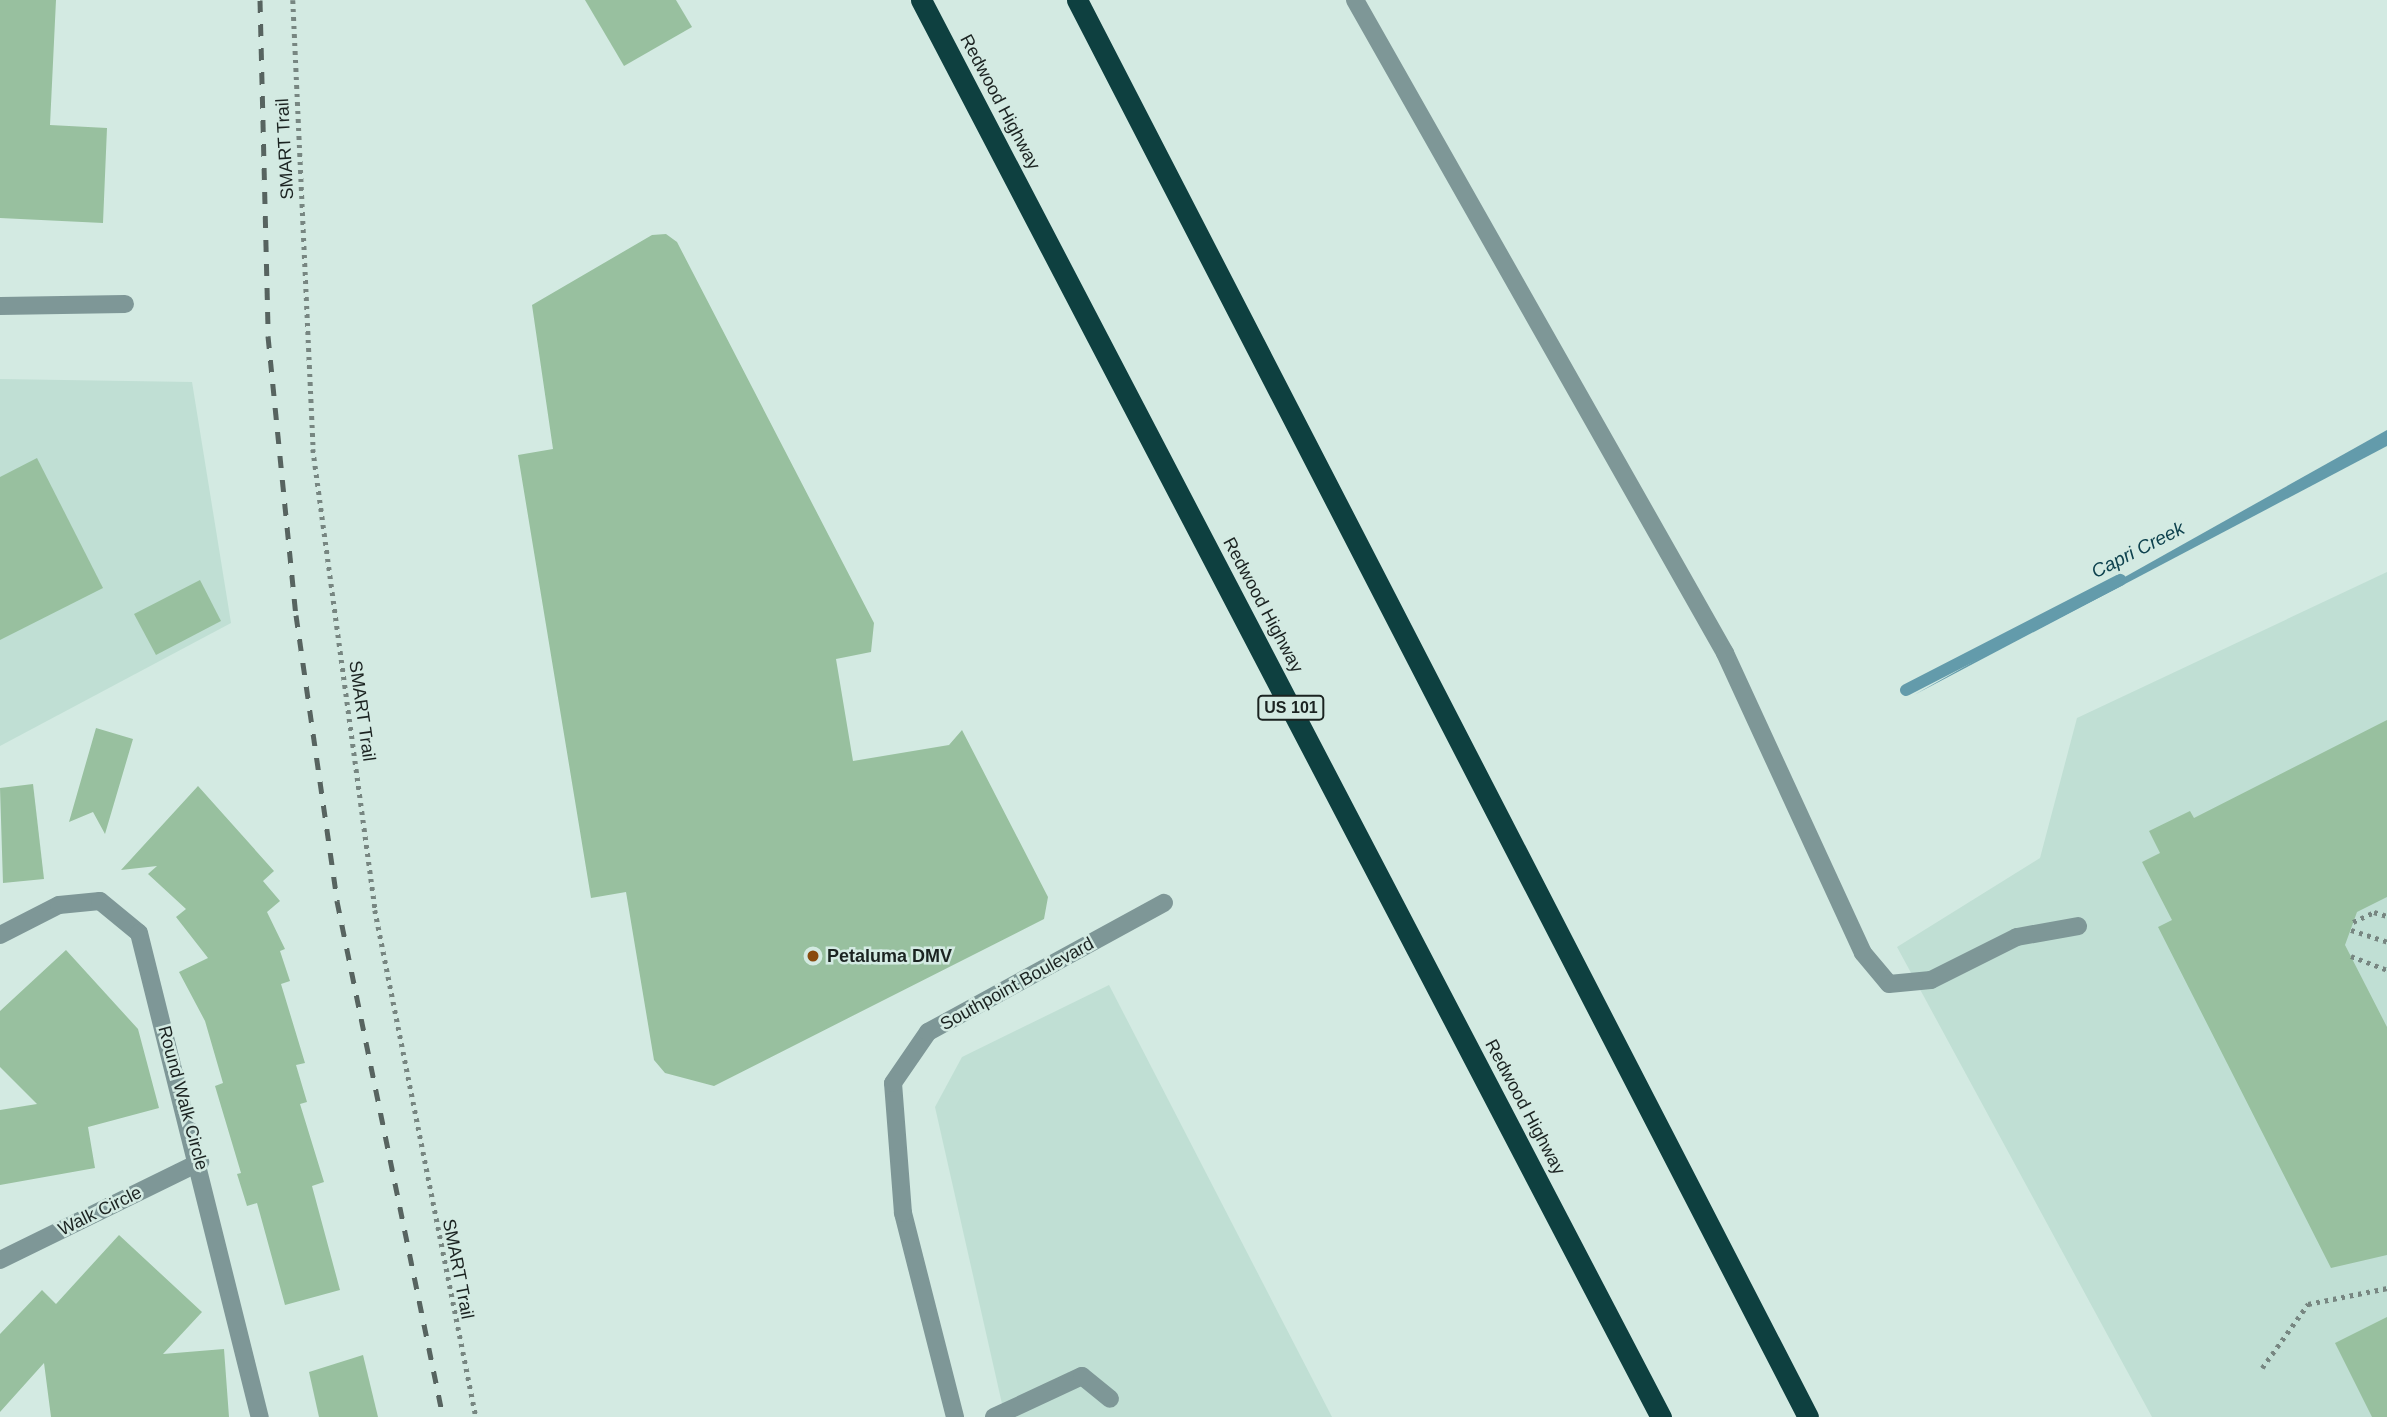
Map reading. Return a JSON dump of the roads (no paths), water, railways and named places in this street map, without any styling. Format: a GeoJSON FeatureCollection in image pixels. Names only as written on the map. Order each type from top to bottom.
{"type":"FeatureCollection","features":[{"type":"Feature","properties":{"kind":"highway","name":"Redwood Highway"},"geometry":{"type":"LineString","coordinates":[[921,0],[1661,1417]]}},
{"type":"Feature","properties":{"kind":"highway"},"geometry":{"type":"LineString","coordinates":[[1077,0],[1808,1417]]}},
{"type":"Feature","properties":{"kind":"street"},"geometry":{"type":"LineString","coordinates":[[1355,0],[1725,653],[1863,953],[1889,984],[1931,980],[2017,937],[2078,926]]}},
{"type":"Feature","properties":{"kind":"street"},"geometry":{"type":"LineString","coordinates":[[0,306],[125,304]]}},
{"type":"Feature","properties":{"kind":"street","name":"Round Walk Circle"},"geometry":{"type":"LineString","coordinates":[[0,935],[60,905],[100,901],[139,933],[201,1162],[260,1417]]}},
{"type":"Feature","properties":{"kind":"street","name":"Southpoint Boulevard"},"geometry":{"type":"LineString","coordinates":[[955,1417],[903,1213],[893,1083],[928,1032],[1164,904]]}},
{"type":"Feature","properties":{"kind":"street","name":"Walk Circle"},"geometry":{"type":"LineString","coordinates":[[0,1260],[201,1162]]}},
{"type":"Feature","properties":{"kind":"street"},"geometry":{"type":"LineString","coordinates":[[994,1417],[1082,1376],[1110,1399]]}},
{"type":"Feature","properties":{"kind":"water"},"geometry":{"type":"Polygon","coordinates":[[[2387,430],[2387,446],[1914,695],[2387,430]]]}},
{"type":"Feature","properties":{"kind":"waterway","name":"Capri Creek"},"geometry":{"type":"LineString","coordinates":[[1906,690],[2120,580]]}},
{"type":"Feature","properties":{"kind":"railway"},"geometry":{"type":"LineString","coordinates":[[260,0],[268,336],[296,615],[337,901],[443,1417]]}},
{"type":"Feature","properties":{"kind":"place","name":"Petaluma DMV"},"geometry":{"type":"Point","coordinates":[813,956]}}]}
